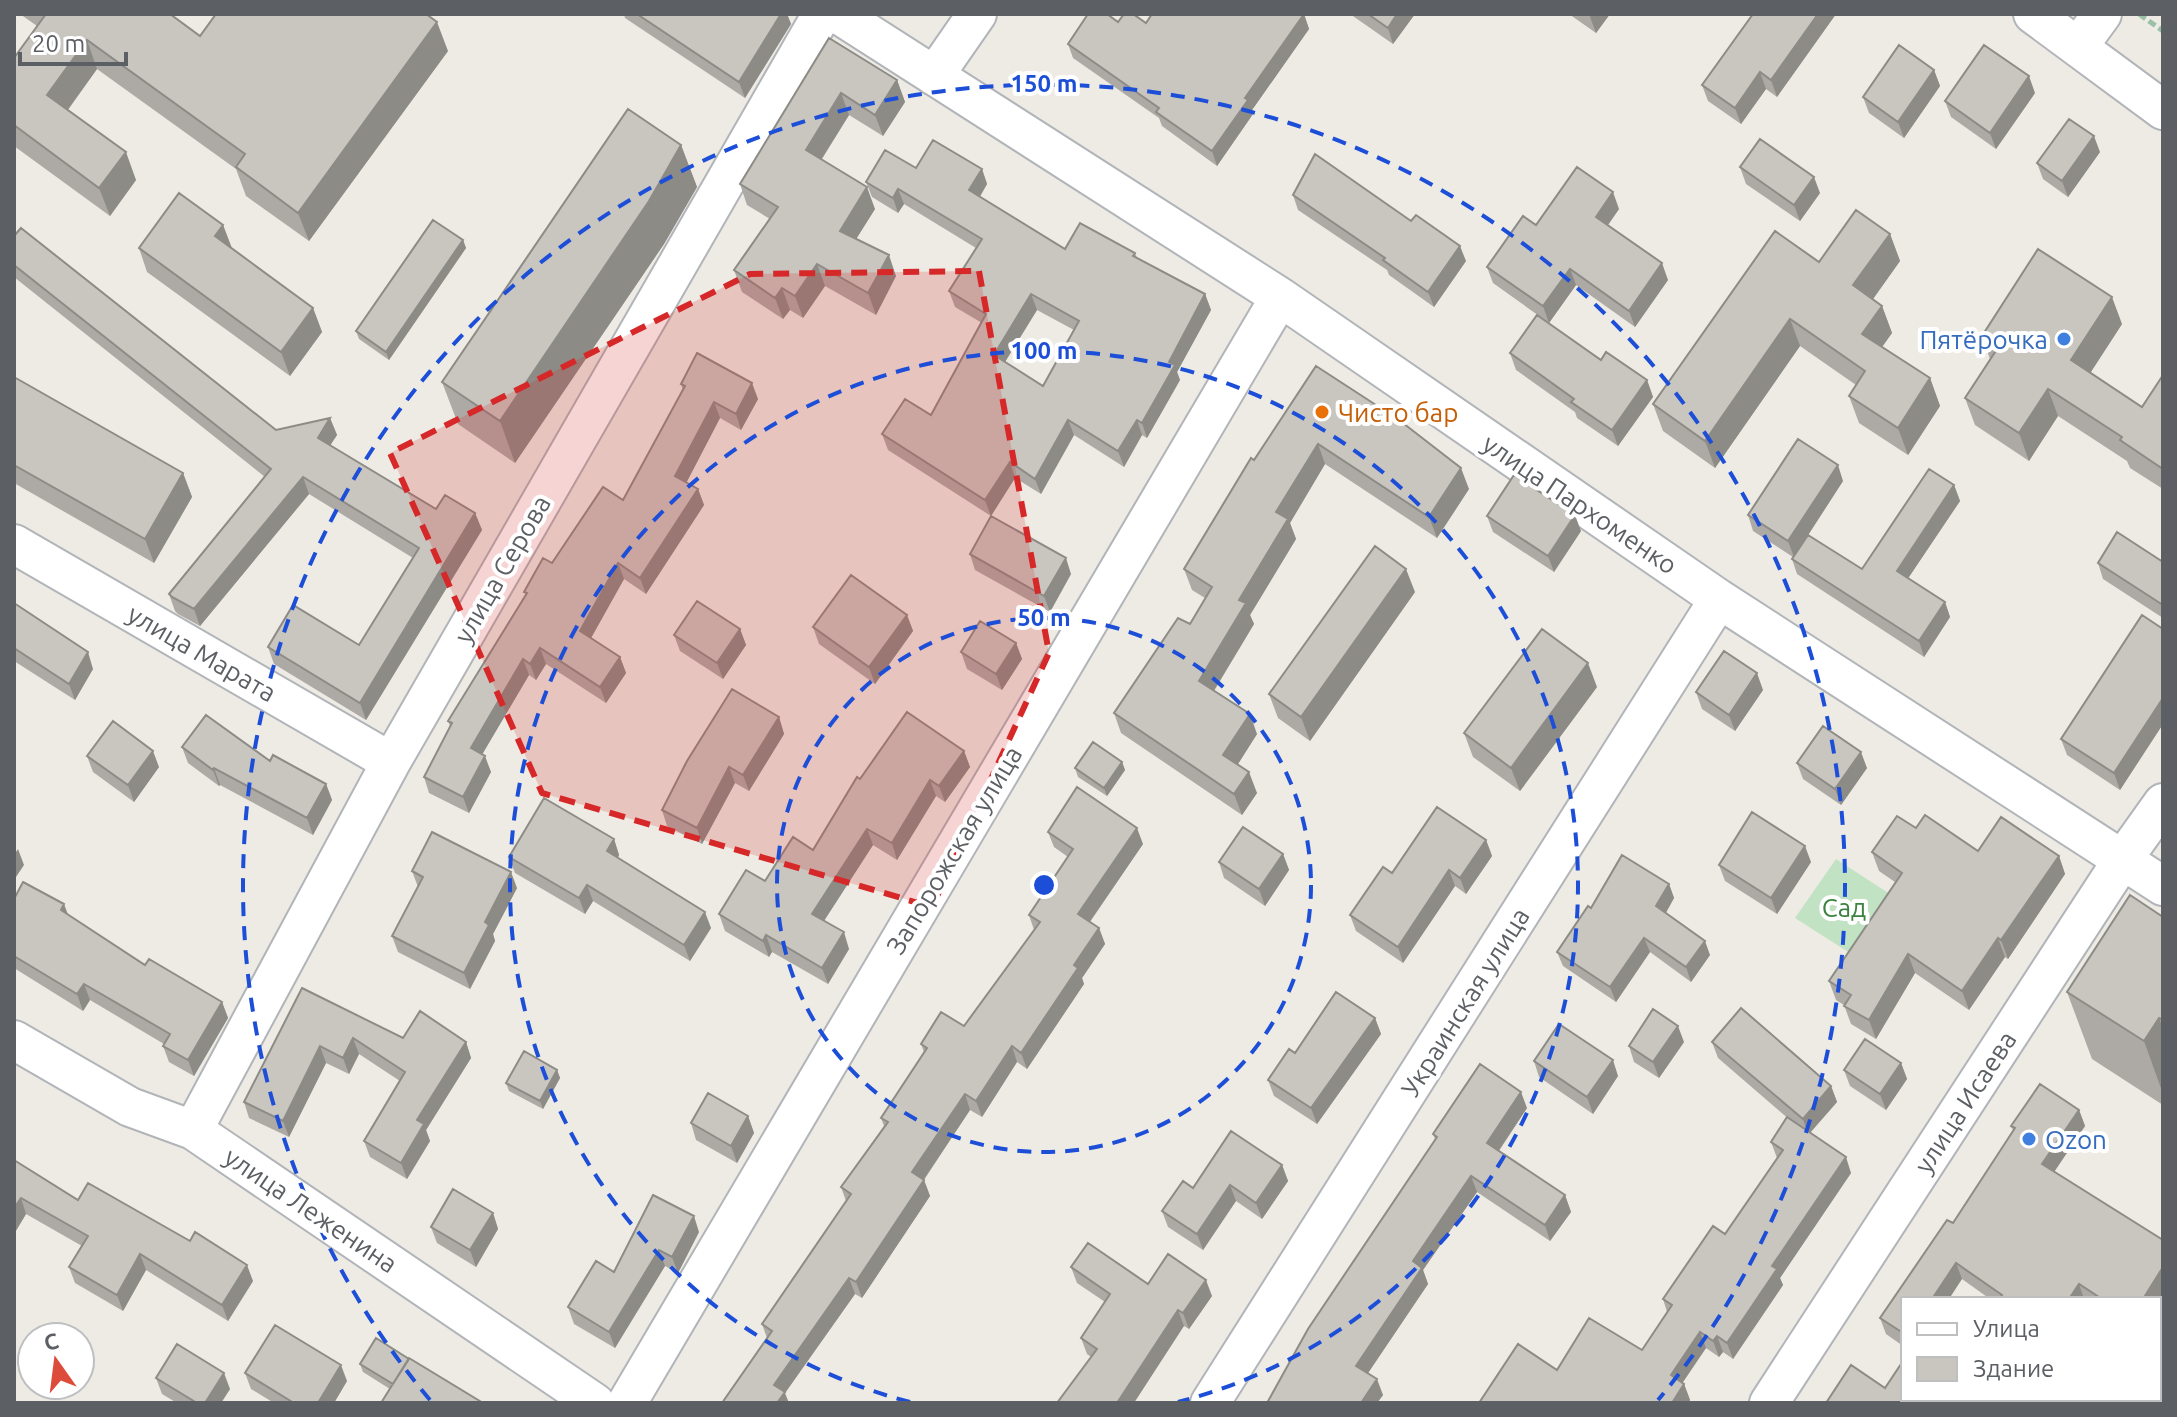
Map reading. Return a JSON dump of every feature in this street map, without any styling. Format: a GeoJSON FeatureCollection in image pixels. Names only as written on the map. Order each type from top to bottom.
{"type":"FeatureCollection","features":[{"type":"Feature","properties":{"kind":"street","name":"улица Серова"},"geometry":{"type":"LineString","coordinates":[[193,1130],[391,762],[822,14]]}},
{"type":"Feature","properties":{"kind":"street","name":"улица Пархоменко"},"geometry":{"type":"LineString","coordinates":[[838,14],[1280,297],[1719,599],[2163,886]]}},
{"type":"Feature","properties":{"kind":"street"},"geometry":{"type":"LineString","coordinates":[[934,76],[977,14]]}},
{"type":"Feature","properties":{"kind":"street"},"geometry":{"type":"LineString","coordinates":[[2033,14],[2160,102]]}},
{"type":"Feature","properties":{"kind":"street"},"geometry":{"type":"LineString","coordinates":[[2078,47],[2102,14]]}},
{"type":"Feature","properties":{"kind":"street","name":"Запорожская улица"},"geometry":{"type":"LineString","coordinates":[[627,1403],[1280,297]]}},
{"type":"Feature","properties":{"kind":"street","name":"улица Марата"},"geometry":{"type":"LineString","coordinates":[[14,544],[391,762]]}},
{"type":"Feature","properties":{"kind":"street","name":"Украинская улица"},"geometry":{"type":"LineString","coordinates":[[1210,1403],[1719,599]]}},
{"type":"Feature","properties":{"kind":"street","name":"улица Исаева"},"geometry":{"type":"LineString","coordinates":[[1769,1403],[2123,859],[2163,803]]}},
{"type":"Feature","properties":{"kind":"street","name":"улица Леженина"},"geometry":{"type":"LineString","coordinates":[[14,1040],[130,1107],[193,1130],[595,1403]]}},
{"type":"Feature","properties":{"kind":"path"},"geometry":{"type":"LineString","coordinates":[[2139,14],[2163,31]]}},
{"type":"Feature","properties":{"kind":"highlighted area"},"geometry":{"type":"Polygon","coordinates":[[[979,271],[1049,653],[932,907],[542,793],[390,453],[750,274],[979,271]]]}},
{"type":"Feature","properties":{"kind":"green space","name":"Сад"},"geometry":{"type":"Polygon","coordinates":[[[1836,859],[1893,896],[1856,957],[1795,918],[1836,859]]]}},
{"type":"Feature","properties":{"kind":"building"},"geometry":{"type":"Polygon","coordinates":[[[46,14],[170,14],[200,36],[216,14],[426,14],[437,22],[298,213],[236,167],[245,154],[87,40],[47,95],[126,152],[99,188],[14,125],[14,58],[46,14]]]}},
{"type":"Feature","properties":{"kind":"building"},"geometry":{"type":"Polygon","coordinates":[[[637,14],[781,14],[739,82],[637,14]]]}},
{"type":"Feature","properties":{"kind":"building"},"geometry":{"type":"Polygon","coordinates":[[[1088,14],[1107,14],[1118,22],[1124,14],[1133,14],[1146,23],[1152,14],[1304,14],[1212,151],[1156,112],[1159,108],[1068,44],[1088,14]]]}},
{"type":"Feature","properties":{"kind":"building"},"geometry":{"type":"Polygon","coordinates":[[[1368,14],[1397,14],[1388,28],[1368,14]]]}},
{"type":"Feature","properties":{"kind":"building"},"geometry":{"type":"Polygon","coordinates":[[[1753,14],[1818,14],[1771,80],[1760,72],[1735,108],[1702,85],[1753,14]]]}},
{"type":"Feature","properties":{"kind":"building"},"geometry":{"type":"Polygon","coordinates":[[[829,38],[897,80],[875,115],[841,93],[806,150],[867,187],[840,231],[889,255],[868,293],[817,264],[795,296],[782,288],[775,298],[734,270],[778,207],[740,184],[829,38]]]}},
{"type":"Feature","properties":{"kind":"building"},"geometry":{"type":"Polygon","coordinates":[[[1899,45],[1934,70],[1898,122],[1863,97],[1899,45]]]}},
{"type":"Feature","properties":{"kind":"building"},"geometry":{"type":"Polygon","coordinates":[[[1984,45],[2029,76],[1990,133],[1945,101],[1984,45]]]}},
{"type":"Feature","properties":{"kind":"building"},"geometry":{"type":"Polygon","coordinates":[[[628,109],[681,145],[649,201],[500,421],[442,382],[628,109]]]}},
{"type":"Feature","properties":{"kind":"building"},"geometry":{"type":"Polygon","coordinates":[[[2069,119],[2094,136],[2062,181],[2037,163],[2069,119]]]}},
{"type":"Feature","properties":{"kind":"building"},"geometry":{"type":"Polygon","coordinates":[[[1760,139],[1814,177],[1794,205],[1740,167],[1760,139]]]}},
{"type":"Feature","properties":{"kind":"building"},"geometry":{"type":"Polygon","coordinates":[[[933,140],[982,169],[969,190],[1065,249],[1080,223],[1135,253],[1133,256],[1205,294],[1169,362],[1175,365],[1142,423],[1137,420],[1118,451],[1068,420],[1035,479],[1010,462],[985,500],[882,434],[905,399],[931,415],[986,314],[949,291],[982,239],[898,189],[893,198],[866,182],[885,150],[916,168],[933,140]],[[1031,294],[994,355],[1043,386],[1079,321],[1031,294]]]}},
{"type":"Feature","properties":{"kind":"building"},"geometry":{"type":"Polygon","coordinates":[[[1315,154],[1411,221],[1416,215],[1460,246],[1428,292],[1383,260],[1385,258],[1293,195],[1315,154]]]}},
{"type":"Feature","properties":{"kind":"building"},"geometry":{"type":"Polygon","coordinates":[[[1577,167],[1613,192],[1596,217],[1662,263],[1629,311],[1570,269],[1543,306],[1487,267],[1523,216],[1536,225],[1577,167]]]}},
{"type":"Feature","properties":{"kind":"building"},"geometry":{"type":"Polygon","coordinates":[[[179,193],[223,225],[215,236],[313,308],[281,352],[139,248],[179,193]]]}},
{"type":"Feature","properties":{"kind":"building"},"geometry":{"type":"Polygon","coordinates":[[[1856,210],[1890,234],[1853,285],[1882,306],[1862,334],[1930,378],[1898,428],[1849,396],[1865,371],[1790,319],[1705,441],[1653,404],[1775,231],[1819,262],[1856,210]]]}},
{"type":"Feature","properties":{"kind":"building"},"geometry":{"type":"Polygon","coordinates":[[[433,220],[463,240],[386,352],[356,331],[433,220]]]}},
{"type":"Feature","properties":{"kind":"building"},"geometry":{"type":"Polygon","coordinates":[[[21,228],[276,430],[330,418],[318,438],[436,509],[445,495],[475,513],[360,703],[268,647],[293,605],[359,645],[419,548],[303,477],[194,609],[172,597],[169,594],[271,469],[14,265],[14,236],[21,228]]]}},
{"type":"Feature","properties":{"kind":"building"},"geometry":{"type":"Polygon","coordinates":[[[2038,249],[2112,297],[2071,360],[2142,407],[2163,375],[2163,469],[2120,440],[2122,437],[2048,389],[2019,433],[1965,398],[1999,346],[1982,336],[2038,249]]]}},
{"type":"Feature","properties":{"kind":"building"},"geometry":{"type":"Polygon","coordinates":[[[1537,315],[1601,360],[1606,352],[1647,380],[1612,430],[1510,353],[1537,315]]]}},
{"type":"Feature","properties":{"kind":"building"},"geometry":{"type":"Polygon","coordinates":[[[697,353],[752,383],[736,414],[714,402],[675,476],[698,489],[640,578],[618,563],[580,631],[620,657],[600,687],[540,648],[530,664],[523,659],[471,748],[485,756],[463,797],[424,777],[452,723],[448,721],[527,593],[524,592],[543,558],[552,563],[603,487],[623,500],[685,386],[681,384],[697,353]]]}},
{"type":"Feature","properties":{"kind":"building"},"geometry":{"type":"Polygon","coordinates":[[[1316,366],[1399,420],[1461,468],[1429,517],[1318,444],[1276,512],[1288,519],[1239,600],[1246,603],[1199,681],[1250,714],[1223,755],[1249,772],[1234,794],[1114,713],[1178,618],[1190,624],[1212,587],[1184,569],[1251,458],[1254,460],[1316,366]]]}},
{"type":"Feature","properties":{"kind":"building"},"geometry":{"type":"Polygon","coordinates":[[[14,377],[183,473],[145,539],[14,465],[14,377]]]}},
{"type":"Feature","properties":{"kind":"building"},"geometry":{"type":"Polygon","coordinates":[[[1798,439],[1838,465],[1788,541],[1748,515],[1798,439]]]}},
{"type":"Feature","properties":{"kind":"building"},"geometry":{"type":"Polygon","coordinates":[[[1929,469],[1954,485],[1897,571],[1945,602],[1919,641],[1792,559],[1808,535],[1862,569],[1929,469]]]}},
{"type":"Feature","properties":{"kind":"building"},"geometry":{"type":"Polygon","coordinates":[[[1514,475],[1575,515],[1548,556],[1487,516],[1514,475]]]}},
{"type":"Feature","properties":{"kind":"building"},"geometry":{"type":"Polygon","coordinates":[[[991,516],[1066,558],[1044,596],[970,554],[991,516]]]}},
{"type":"Feature","properties":{"kind":"building"},"geometry":{"type":"Polygon","coordinates":[[[2117,532],[2163,562],[2163,605],[2098,563],[2117,532]]]}},
{"type":"Feature","properties":{"kind":"building"},"geometry":{"type":"Polygon","coordinates":[[[1375,546],[1406,569],[1301,717],[1269,694],[1375,546]]]}},
{"type":"Feature","properties":{"kind":"building"},"geometry":{"type":"Polygon","coordinates":[[[851,575],[907,615],[869,667],[813,627],[851,575]]]}},
{"type":"Feature","properties":{"kind":"building"},"geometry":{"type":"Polygon","coordinates":[[[697,601],[740,629],[717,663],[674,635],[697,601]]]}},
{"type":"Feature","properties":{"kind":"building"},"geometry":{"type":"Polygon","coordinates":[[[14,603],[88,652],[69,684],[14,648],[14,603]]]}},
{"type":"Feature","properties":{"kind":"building"},"geometry":{"type":"Polygon","coordinates":[[[2142,615],[2163,629],[2163,698],[2114,773],[2061,739],[2142,615]]]}},
{"type":"Feature","properties":{"kind":"building"},"geometry":{"type":"Polygon","coordinates":[[[980,621],[1016,643],[996,674],[961,652],[980,621]]]}},
{"type":"Feature","properties":{"kind":"building"},"geometry":{"type":"Polygon","coordinates":[[[1542,629],[1588,663],[1511,768],[1464,733],[1542,629]]]}},
{"type":"Feature","properties":{"kind":"building"},"geometry":{"type":"Polygon","coordinates":[[[1724,651],[1757,673],[1729,715],[1696,692],[1724,651]]]}},
{"type":"Feature","properties":{"kind":"building"},"geometry":{"type":"Polygon","coordinates":[[[732,689],[779,717],[743,775],[729,767],[697,828],[662,810],[687,761],[732,689]]]}},
{"type":"Feature","properties":{"kind":"building"},"geometry":{"type":"Polygon","coordinates":[[[907,712],[964,751],[939,786],[930,780],[892,843],[867,829],[812,914],[844,932],[822,968],[766,935],[763,941],[719,914],[746,870],[765,881],[793,837],[813,850],[857,777],[860,779],[907,712]]]}},
{"type":"Feature","properties":{"kind":"building"},"geometry":{"type":"Polygon","coordinates":[[[206,715],[270,761],[273,755],[326,784],[307,818],[213,770],[182,747],[206,715]]]}},
{"type":"Feature","properties":{"kind":"building"},"geometry":{"type":"Polygon","coordinates":[[[113,721],[153,751],[128,785],[87,756],[113,721]]]}},
{"type":"Feature","properties":{"kind":"building"},"geometry":{"type":"Polygon","coordinates":[[[1823,726],[1861,752],[1835,789],[1797,763],[1823,726]]]}},
{"type":"Feature","properties":{"kind":"building"},"geometry":{"type":"Polygon","coordinates":[[[1093,742],[1122,762],[1104,788],[1075,768],[1093,742]]]}},
{"type":"Feature","properties":{"kind":"building"},"geometry":{"type":"Polygon","coordinates":[[[1077,787],[1137,828],[1078,914],[1099,928],[1074,965],[1078,968],[1021,1053],[1012,1046],[976,1101],[965,1094],[912,1172],[924,1180],[856,1282],[849,1278],[774,1385],[785,1392],[777,1403],[722,1403],[772,1331],[762,1324],[851,1194],[841,1187],[888,1122],[881,1118],[927,1048],[921,1044],[941,1012],[964,1026],[1040,922],[1029,915],[1073,849],[1048,832],[1077,787]]]}},
{"type":"Feature","properties":{"kind":"building"},"geometry":{"type":"Polygon","coordinates":[[[544,798],[614,839],[607,851],[705,912],[684,945],[587,885],[579,898],[509,857],[544,798]]]}},
{"type":"Feature","properties":{"kind":"building"},"geometry":{"type":"Polygon","coordinates":[[[1437,807],[1486,840],[1460,878],[1449,870],[1398,947],[1350,915],[1383,867],[1392,873],[1437,807]]]}},
{"type":"Feature","properties":{"kind":"building"},"geometry":{"type":"Polygon","coordinates":[[[1752,812],[1805,846],[1771,898],[1719,865],[1752,812]]]}},
{"type":"Feature","properties":{"kind":"building"},"geometry":{"type":"Polygon","coordinates":[[[1925,815],[1978,851],[2001,817],[2059,856],[1962,991],[1908,954],[1869,1020],[1844,1006],[1851,995],[1829,981],[1902,873],[1872,852],[1897,816],[1916,828],[1925,815]]]}},
{"type":"Feature","properties":{"kind":"building"},"geometry":{"type":"Polygon","coordinates":[[[1243,827],[1283,854],[1259,889],[1219,862],[1243,827]]]}},
{"type":"Feature","properties":{"kind":"building"},"geometry":{"type":"Polygon","coordinates":[[[432,832],[511,872],[485,922],[489,925],[464,973],[392,936],[423,877],[412,871],[432,832]]]}},
{"type":"Feature","properties":{"kind":"building"},"geometry":{"type":"Polygon","coordinates":[[[1622,855],[1669,884],[1656,906],[1705,941],[1686,967],[1644,938],[1610,987],[1557,952],[1588,906],[1591,908],[1622,855]]]}},
{"type":"Feature","properties":{"kind":"building"},"geometry":{"type":"Polygon","coordinates":[[[23,882],[64,904],[61,910],[145,965],[149,959],[222,1002],[188,1060],[163,1046],[170,1034],[84,984],[77,994],[14,956],[14,899],[23,882]]]}},
{"type":"Feature","properties":{"kind":"building"},"geometry":{"type":"Polygon","coordinates":[[[2130,895],[2163,917],[2163,1020],[2159,1018],[2144,1041],[2067,992],[2130,895]]]}},
{"type":"Feature","properties":{"kind":"building"},"geometry":{"type":"Polygon","coordinates":[[[302,988],[403,1038],[420,1011],[466,1042],[417,1120],[424,1124],[401,1163],[364,1141],[405,1072],[353,1038],[343,1058],[320,1046],[283,1121],[244,1102],[302,988]]]}},
{"type":"Feature","properties":{"kind":"building"},"geometry":{"type":"Polygon","coordinates":[[[1336,992],[1375,1018],[1311,1108],[1268,1080],[1289,1049],[1295,1053],[1336,992]]]}},
{"type":"Feature","properties":{"kind":"building"},"geometry":{"type":"Polygon","coordinates":[[[1741,1008],[1831,1086],[1803,1119],[1712,1042],[1741,1008]]]}},
{"type":"Feature","properties":{"kind":"building"},"geometry":{"type":"Polygon","coordinates":[[[1653,1009],[1678,1026],[1653,1062],[1629,1046],[1653,1009]]]}},
{"type":"Feature","properties":{"kind":"building"},"geometry":{"type":"Polygon","coordinates":[[[1559,1024],[1613,1060],[1587,1097],[1534,1061],[1559,1024]]]}},
{"type":"Feature","properties":{"kind":"building"},"geometry":{"type":"Polygon","coordinates":[[[1865,1039],[1901,1063],[1880,1094],[1844,1070],[1865,1039]]]}},
{"type":"Feature","properties":{"kind":"building"},"geometry":{"type":"Polygon","coordinates":[[[524,1051],[557,1070],[540,1101],[506,1083],[524,1051]]]}},
{"type":"Feature","properties":{"kind":"building"},"geometry":{"type":"Polygon","coordinates":[[[1480,1064],[1521,1092],[1487,1143],[1565,1195],[1545,1225],[1471,1176],[1413,1261],[1422,1268],[1356,1366],[1377,1379],[1361,1403],[1267,1403],[1308,1329],[1437,1137],[1433,1134],[1480,1064]]]}},
{"type":"Feature","properties":{"kind":"building"},"geometry":{"type":"Polygon","coordinates":[[[2040,1084],[2079,1110],[2042,1164],[2163,1240],[2163,1267],[2144,1297],[2099,1297],[2079,1284],[2070,1297],[2000,1297],[2002,1295],[1956,1263],[1933,1297],[1901,1297],[1901,1332],[1880,1318],[1947,1220],[1953,1223],[2015,1128],[2011,1126],[2040,1084]]]}},
{"type":"Feature","properties":{"kind":"building"},"geometry":{"type":"Polygon","coordinates":[[[708,1093],[748,1116],[731,1146],[691,1123],[708,1093]]]}},
{"type":"Feature","properties":{"kind":"building"},"geometry":{"type":"Polygon","coordinates":[[[1787,1117],[1846,1157],[1772,1266],[1777,1269],[1727,1343],[1717,1336],[1713,1341],[1700,1332],[1671,1375],[1684,1384],[1672,1403],[1479,1403],[1518,1344],[1557,1370],[1589,1318],[1642,1350],[1672,1305],[1663,1299],[1713,1226],[1725,1234],[1783,1150],[1771,1142],[1787,1117]]]}},
{"type":"Feature","properties":{"kind":"building"},"geometry":{"type":"Polygon","coordinates":[[[1231,1131],[1282,1165],[1256,1203],[1230,1185],[1197,1234],[1162,1211],[1183,1181],[1193,1188],[1231,1131]]]}},
{"type":"Feature","properties":{"kind":"building"},"geometry":{"type":"Polygon","coordinates":[[[14,1160],[78,1200],[88,1183],[190,1241],[195,1232],[247,1265],[222,1305],[140,1254],[117,1295],[69,1267],[88,1236],[21,1198],[14,1208],[14,1160]]]}},
{"type":"Feature","properties":{"kind":"building"},"geometry":{"type":"Polygon","coordinates":[[[453,1189],[493,1213],[470,1250],[431,1227],[453,1189]]]}},
{"type":"Feature","properties":{"kind":"building"},"geometry":{"type":"Polygon","coordinates":[[[653,1195],[694,1216],[672,1257],[659,1250],[609,1332],[568,1307],[596,1261],[614,1272],[653,1195]]]}},
{"type":"Feature","properties":{"kind":"building"},"geometry":{"type":"Polygon","coordinates":[[[1088,1243],[1148,1284],[1168,1254],[1206,1280],[1183,1313],[1178,1310],[1117,1403],[1057,1403],[1097,1349],[1081,1338],[1110,1294],[1071,1267],[1088,1243]]]}},
{"type":"Feature","properties":{"kind":"building"},"geometry":{"type":"Polygon","coordinates":[[[275,1325],[341,1365],[318,1403],[294,1403],[245,1373],[275,1325]]]}},
{"type":"Feature","properties":{"kind":"building"},"geometry":{"type":"Polygon","coordinates":[[[376,1338],[409,1359],[393,1384],[360,1364],[376,1338]]]}},
{"type":"Feature","properties":{"kind":"building"},"geometry":{"type":"Polygon","coordinates":[[[177,1344],[224,1373],[205,1403],[197,1403],[156,1378],[177,1344]]]}},
{"type":"Feature","properties":{"kind":"building"},"geometry":{"type":"Polygon","coordinates":[[[409,1358],[483,1403],[381,1403],[409,1358]]]}},
{"type":"Feature","properties":{"kind":"building"},"geometry":{"type":"Polygon","coordinates":[[[1901,1364],[1901,1401],[1952,1401],[1826,1403],[1851,1365],[1885,1388],[1901,1364]]]}},
{"type":"Feature","properties":{"kind":"building"},"geometry":{"type":"Polygon","coordinates":[[[2161,1392],[2163,1393],[2163,1403],[2147,1403],[2161,1401],[2161,1392]]]}},
{"type":"Feature","properties":{"kind":"place","name":"Пятёрочка"},"geometry":{"type":"Point","coordinates":[2064,339]}},
{"type":"Feature","properties":{"kind":"place","name":"Чисто бар"},"geometry":{"type":"Point","coordinates":[1322,412]}},
{"type":"Feature","properties":{"kind":"place","name":"Ozon"},"geometry":{"type":"Point","coordinates":[2029,1139]}}]}
